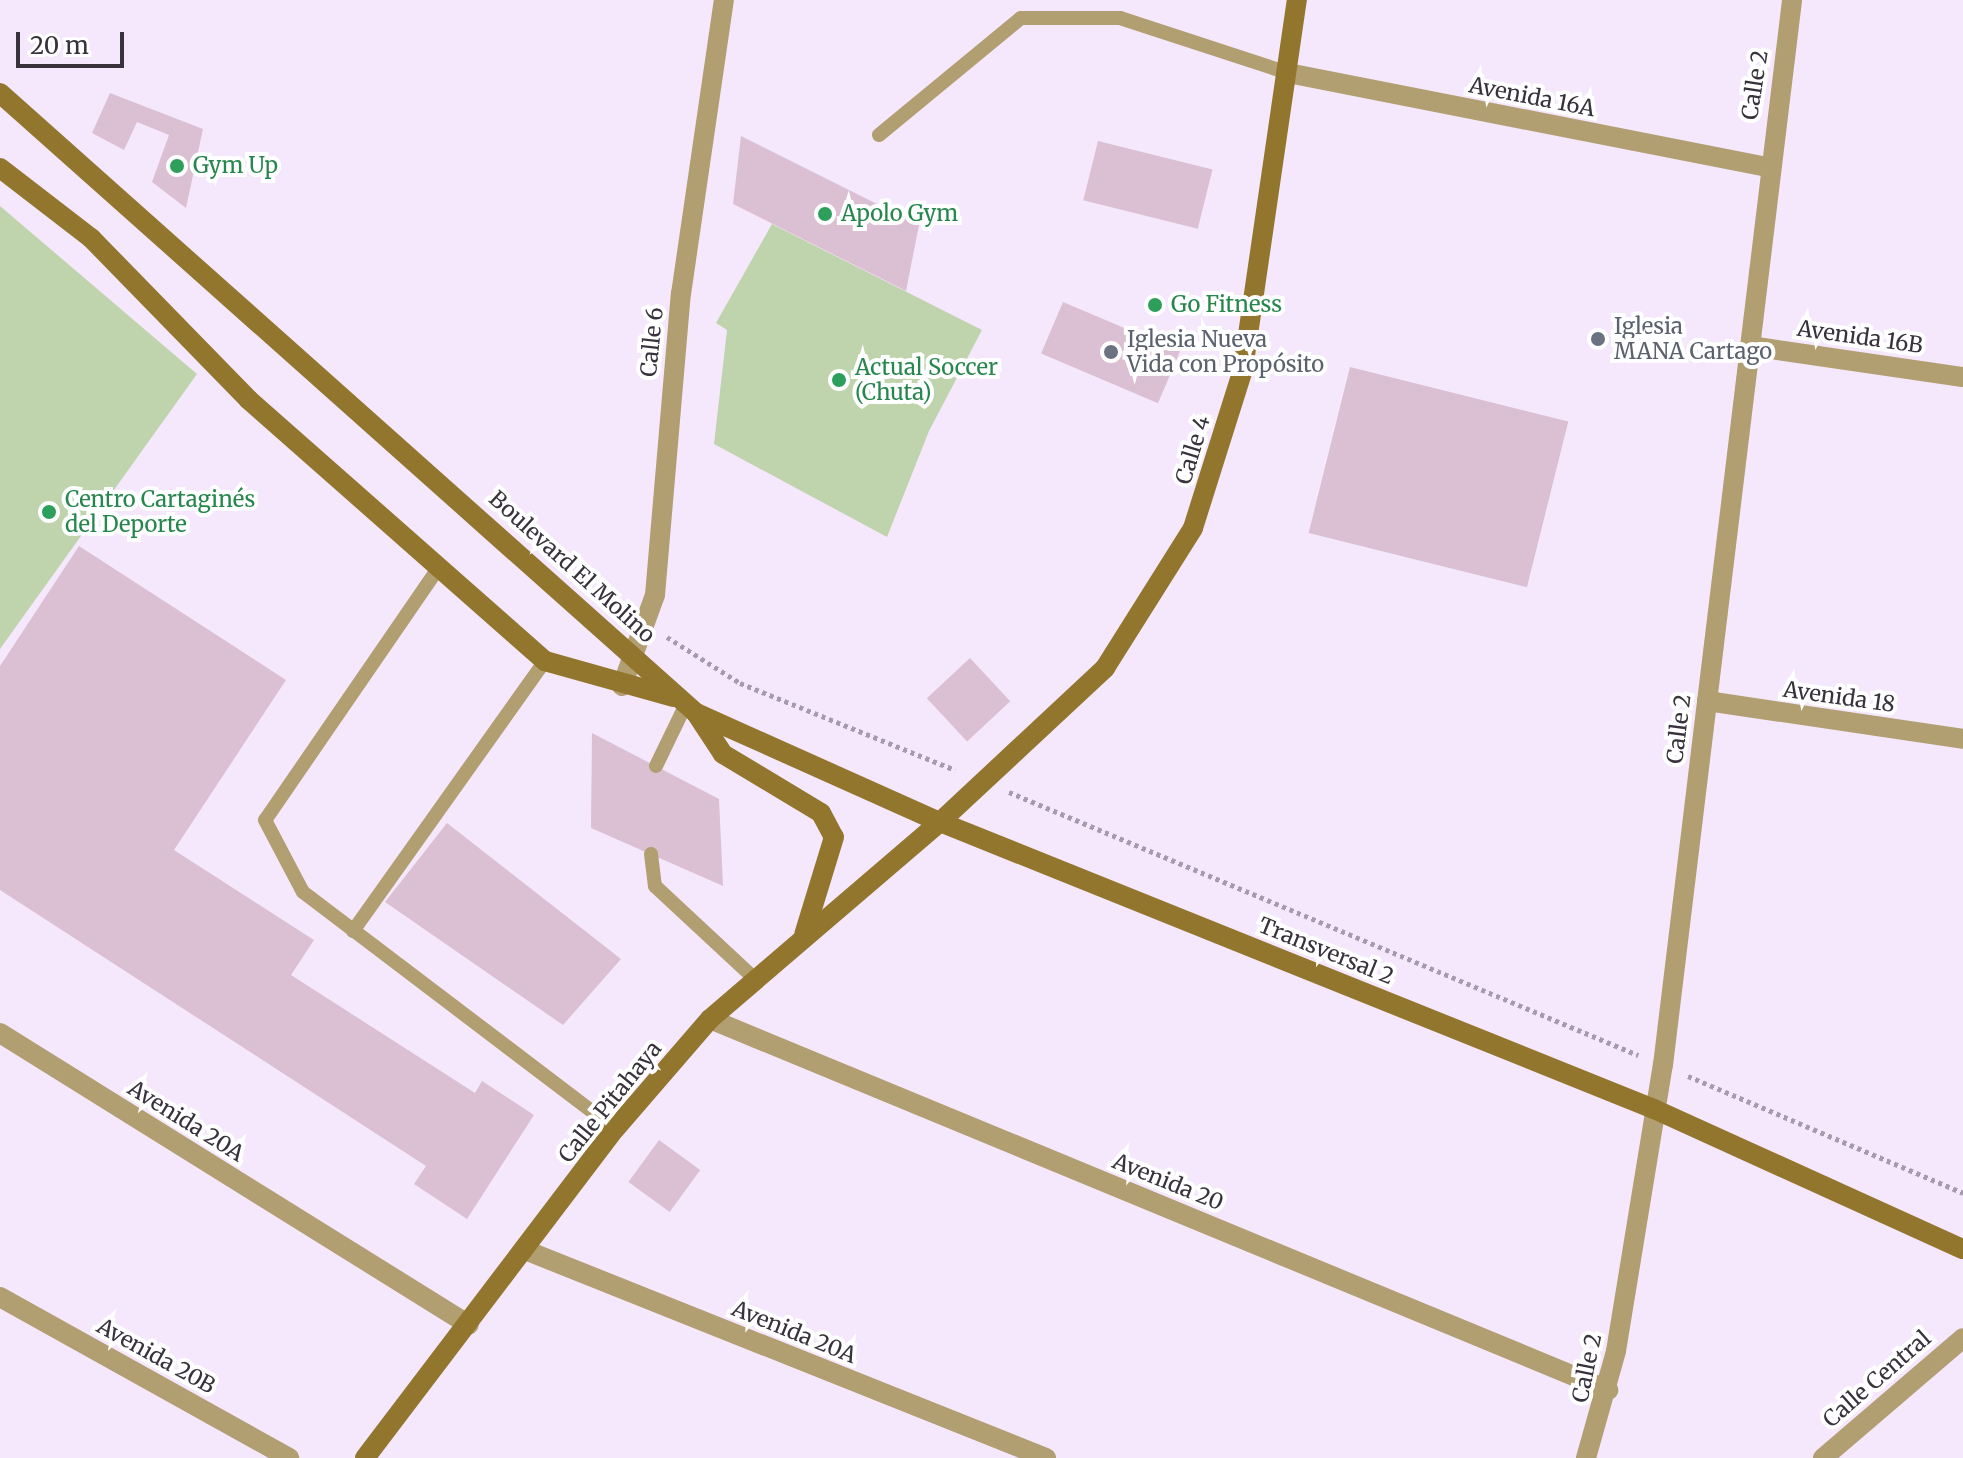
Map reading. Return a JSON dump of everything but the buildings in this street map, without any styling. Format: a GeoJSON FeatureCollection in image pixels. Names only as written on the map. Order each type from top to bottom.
{"type":"FeatureCollection","features":[{"type":"Feature","properties":{"kind":"street","name":"Calle 6"},"geometry":{"type":"LineString","coordinates":[[622,686],[649,626],[679,309],[724,0]]}},
{"type":"Feature","properties":{"kind":"street","name":"Calle 4"},"geometry":{"type":"LineString","coordinates":[[940,822],[1105,668],[1193,528],[1243,369],[1297,0]]}},
{"type":"Feature","properties":{"kind":"street","name":"Calle 2"},"geometry":{"type":"LineString","coordinates":[[1586,1458],[1608,1390],[1663,1065],[1750,346],[1766,167],[1792,0]]}},
{"type":"Feature","properties":{"kind":"street","name":"Avenida 16A"},"geometry":{"type":"LineString","coordinates":[[1288,73],[1766,167]]}},
{"type":"Feature","properties":{"kind":"street","name":"Boulevard El Molino"},"geometry":{"type":"LineString","coordinates":[[0,93],[636,653],[685,705],[723,754],[821,813],[834,837],[823,891],[802,938]]}},
{"type":"Feature","properties":{"kind":"street"},"geometry":{"type":"LineString","coordinates":[[0,168],[91,238],[249,400],[437,570],[545,661],[685,705]]}},
{"type":"Feature","properties":{"kind":"street","name":"Avenida 16B"},"geometry":{"type":"LineString","coordinates":[[1750,346],[1963,377]]}},
{"type":"Feature","properties":{"kind":"street","name":"Avenida 18"},"geometry":{"type":"LineString","coordinates":[[1707,701],[1963,739]]}},
{"type":"Feature","properties":{"kind":"street","name":"Transversal 2"},"geometry":{"type":"LineString","coordinates":[[685,705],[940,822],[1654,1109],[1963,1249]]}},
{"type":"Feature","properties":{"kind":"street","name":"Calle Pitahaya"},"geometry":{"type":"LineString","coordinates":[[365,1458],[615,1129],[710,1019],[940,822]]}},
{"type":"Feature","properties":{"kind":"street","name":"Avenida 20"},"geometry":{"type":"LineString","coordinates":[[710,1019],[1608,1390]]}},
{"type":"Feature","properties":{"kind":"street","name":"Avenida 20A"},"geometry":{"type":"LineString","coordinates":[[0,1033],[469,1325]]}},
{"type":"Feature","properties":{"kind":"street","name":"Avenida 20A"},"geometry":{"type":"LineString","coordinates":[[525,1250],[1046,1458]]}},
{"type":"Feature","properties":{"kind":"street","name":"Avenida 20B"},"geometry":{"type":"LineString","coordinates":[[0,1297],[289,1458]]}},
{"type":"Feature","properties":{"kind":"street","name":"Calle Central"},"geometry":{"type":"LineString","coordinates":[[1823,1458],[1963,1338]]}},
{"type":"Feature","properties":{"kind":"lane"},"geometry":{"type":"LineString","coordinates":[[879,135],[1021,18],[1120,18],[1288,73]]}},
{"type":"Feature","properties":{"kind":"lane"},"geometry":{"type":"LineString","coordinates":[[437,570],[265,820],[303,892],[615,1129]]}},
{"type":"Feature","properties":{"kind":"lane"},"geometry":{"type":"LineString","coordinates":[[353,931],[545,661]]}},
{"type":"Feature","properties":{"kind":"lane"},"geometry":{"type":"LineString","coordinates":[[656,766],[685,705]]}},
{"type":"Feature","properties":{"kind":"lane"},"geometry":{"type":"LineString","coordinates":[[651,854],[655,886],[755,979]]}},
{"type":"Feature","properties":{"kind":"path"},"geometry":{"type":"LineString","coordinates":[[649,626],[740,683],[1663,1065],[1963,1193]]}},
{"type":"Feature","properties":{"kind":"green space","name":"Centro Cartaginés del Deporte"},"geometry":{"type":"Polygon","coordinates":[[[0,206],[197,374],[0,649],[0,206]]]}},
{"type":"Feature","properties":{"kind":"green space","name":"Actual Soccer (Chuta)"},"geometry":{"type":"Polygon","coordinates":[[[772,224],[982,330],[929,431],[887,537],[714,444],[727,330],[716,323],[772,224]]]}},
{"type":"Feature","properties":{"kind":"place","name":"Gym Up"},"geometry":{"type":"Point","coordinates":[177,166]}},
{"type":"Feature","properties":{"kind":"place","name":"Apolo Gym"},"geometry":{"type":"Point","coordinates":[825,214]}},
{"type":"Feature","properties":{"kind":"place","name":"Go Fitness"},"geometry":{"type":"Point","coordinates":[1155,305]}},
{"type":"Feature","properties":{"kind":"place","name":"Iglesia MANA Cartago"},"geometry":{"type":"Point","coordinates":[1598,339]}},
{"type":"Feature","properties":{"kind":"place","name":"Iglesia Nueva Vida con Propósito"},"geometry":{"type":"Point","coordinates":[1111,352]}},
{"type":"Feature","properties":{"kind":"place","name":"Actual Soccer (Chuta)"},"geometry":{"type":"Point","coordinates":[839,380]}},
{"type":"Feature","properties":{"kind":"place","name":"Centro Cartaginés del Deporte"},"geometry":{"type":"Point","coordinates":[49,512]}}]}
